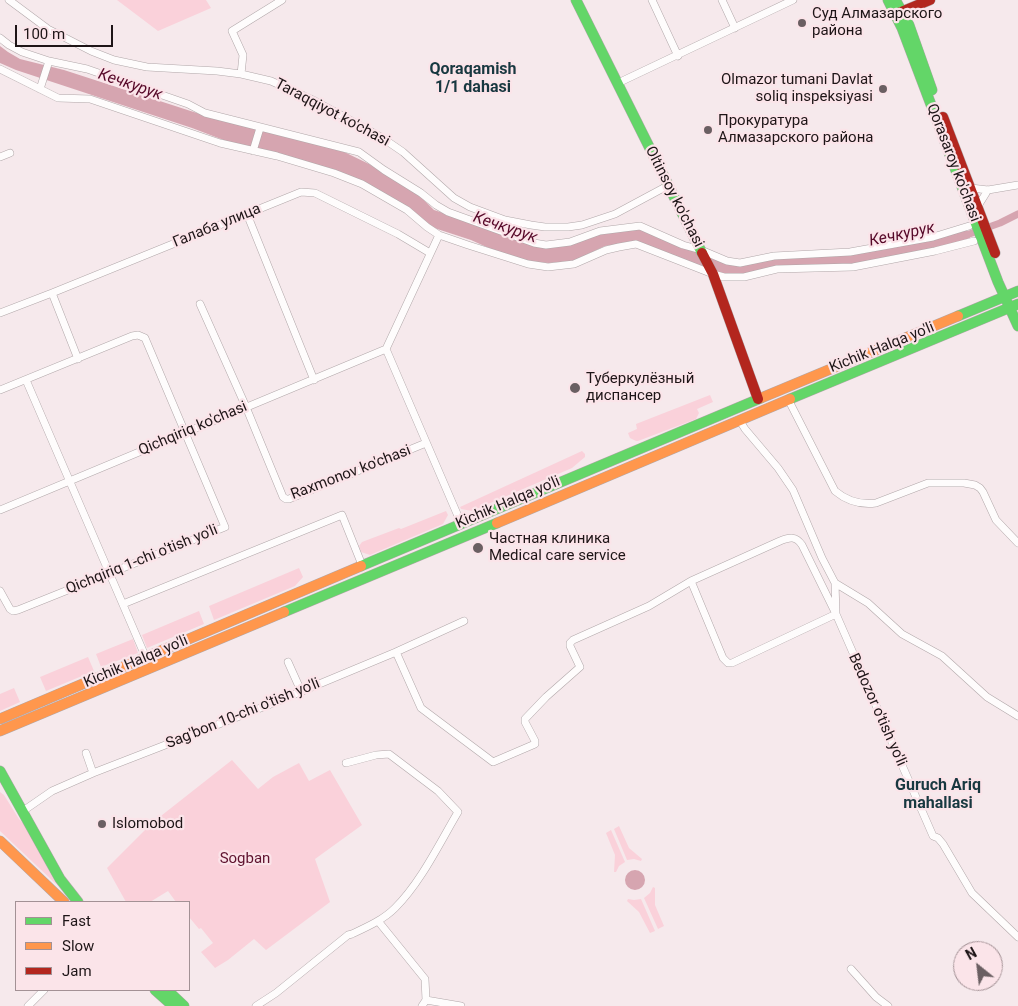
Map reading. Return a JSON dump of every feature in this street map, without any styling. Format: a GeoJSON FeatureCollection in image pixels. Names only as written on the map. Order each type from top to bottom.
{"type":"FeatureCollection","features":[{"type":"Feature","properties":{"kind":"main road","name":"Oltinsoy ko'chasi"},"geometry":{"type":"LineString","coordinates":[[576,0],[713,274],[758,399]]}},
{"type":"Feature","properties":{"kind":"main road"},"geometry":{"type":"LineString","coordinates":[[897,5],[930,0]]}},
{"type":"Feature","properties":{"kind":"main road","name":"Qorasaroy ko'chasi"},"geometry":{"type":"LineString","coordinates":[[897,5],[908,25],[978,206],[977,224]]}},
{"type":"Feature","properties":{"kind":"main road","name":"Qorasaroy ko'chasi"},"geometry":{"type":"LineString","coordinates":[[897,5],[902,28],[981,237],[1011,294],[1018,326]]}},
{"type":"Feature","properties":{"kind":"main road","name":"Kichik Halqa yo'li"},"geometry":{"type":"LineString","coordinates":[[0,731],[146,658],[220,626],[461,523],[1011,294]]}},
{"type":"Feature","properties":{"kind":"main road","name":"Kichik Halqa yo'li"},"geometry":{"type":"LineString","coordinates":[[0,719],[225,637],[1015,307]]}},
{"type":"Feature","properties":{"kind":"main road"},"geometry":{"type":"LineString","coordinates":[[847,363],[851,374]]}},
{"type":"Feature","properties":{"kind":"main road"},"geometry":{"type":"LineString","coordinates":[[555,484],[560,496]]}},
{"type":"Feature","properties":{"kind":"main road"},"geometry":{"type":"LineString","coordinates":[[220,626],[225,637]]}},
{"type":"Feature","properties":{"kind":"main road"},"geometry":{"type":"LineString","coordinates":[[0,771],[60,878],[77,901]]}},
{"type":"Feature","properties":{"kind":"main road"},"geometry":{"type":"LineString","coordinates":[[0,786],[18,801]]}},
{"type":"Feature","properties":{"kind":"main road"},"geometry":{"type":"LineString","coordinates":[[0,842],[63,901]]}},
{"type":"Feature","properties":{"kind":"main road"},"geometry":{"type":"LineString","coordinates":[[156,991],[173,1006]]}},
{"type":"Feature","properties":{"kind":"main road"},"geometry":{"type":"LineString","coordinates":[[168,991],[184,1006]]}},
{"type":"Feature","properties":{"kind":"street","name":"Taraqqiyot ko'chasi"},"geometry":{"type":"LineString","coordinates":[[9,0],[48,29],[91,51],[114,60],[147,67],[241,74],[271,81],[315,101],[369,130],[402,152],[454,198],[470,207],[506,220],[545,227],[582,225],[615,214],[669,185]]}},
{"type":"Feature","properties":{"kind":"street"},"geometry":{"type":"LineString","coordinates":[[241,74],[243,55],[232,31],[282,0]]}},
{"type":"Feature","properties":{"kind":"street"},"geometry":{"type":"LineString","coordinates":[[652,0],[678,56]]}},
{"type":"Feature","properties":{"kind":"street"},"geometry":{"type":"LineString","coordinates":[[722,0],[735,28]]}},
{"type":"Feature","properties":{"kind":"street"},"geometry":{"type":"LineString","coordinates":[[618,83],[793,0]]}},
{"type":"Feature","properties":{"kind":"street"},"geometry":{"type":"LineString","coordinates":[[0,38],[22,52],[87,70],[188,104],[205,114],[359,152],[448,212],[534,243],[546,245],[570,242],[600,231],[640,226],[727,261],[740,263],[774,256],[850,252],[933,237],[977,224]]}},
{"type":"Feature","properties":{"kind":"street"},"geometry":{"type":"LineString","coordinates":[[40,88],[49,61]]}},
{"type":"Feature","properties":{"kind":"street"},"geometry":{"type":"LineString","coordinates":[[0,69],[58,98],[90,99],[220,143],[277,156],[334,173],[362,184],[407,210],[439,235],[528,264],[548,266],[574,264],[612,248],[636,244],[713,274],[744,277],[777,269],[853,267],[935,251],[981,237]]}},
{"type":"Feature","properties":{"kind":"street"},"geometry":{"type":"LineString","coordinates":[[253,151],[260,128]]}},
{"type":"Feature","properties":{"kind":"street"},"geometry":{"type":"LineString","coordinates":[[0,158],[10,153]]}},
{"type":"Feature","properties":{"kind":"street"},"geometry":{"type":"LineString","coordinates":[[971,188],[988,190],[1018,185]]}},
{"type":"Feature","properties":{"kind":"street"},"geometry":{"type":"LineString","coordinates":[[978,206],[988,190]]}},
{"type":"Feature","properties":{"kind":"street","name":"Галаба улица"},"geometry":{"type":"LineString","coordinates":[[0,313],[301,192],[316,193],[398,234],[430,253]]}},
{"type":"Feature","properties":{"kind":"street"},"geometry":{"type":"LineString","coordinates":[[247,214],[314,380]]}},
{"type":"Feature","properties":{"kind":"street"},"geometry":{"type":"LineString","coordinates":[[386,349],[439,235]]}},
{"type":"Feature","properties":{"kind":"street"},"geometry":{"type":"LineString","coordinates":[[52,293],[78,359]]}},
{"type":"Feature","properties":{"kind":"street"},"geometry":{"type":"LineString","coordinates":[[200,304],[246,407]]}},
{"type":"Feature","properties":{"kind":"street"},"geometry":{"type":"LineString","coordinates":[[0,390],[138,335],[144,338],[185,433]]}},
{"type":"Feature","properties":{"kind":"street","name":"Qichqiriq ko'chasi"},"geometry":{"type":"LineString","coordinates":[[0,510],[386,349]]}},
{"type":"Feature","properties":{"kind":"street","name":"Raxmonov ko'chasi"},"geometry":{"type":"LineString","coordinates":[[386,349],[461,523]]}},
{"type":"Feature","properties":{"kind":"street"},"geometry":{"type":"LineString","coordinates":[[26,380],[146,658]]}},
{"type":"Feature","properties":{"kind":"street"},"geometry":{"type":"LineString","coordinates":[[789,401],[835,491],[841,496],[855,502],[869,504],[928,483],[964,483],[975,485],[983,492],[996,520],[1018,543]]}},
{"type":"Feature","properties":{"kind":"street","name":"Raxmonov ko'chasi"},"geometry":{"type":"LineString","coordinates":[[246,407],[283,497],[286,499],[426,443]]}},
{"type":"Feature","properties":{"kind":"street"},"geometry":{"type":"LineString","coordinates":[[740,421],[778,468],[793,490],[822,558],[836,583],[868,604],[902,634],[942,656],[987,697],[1018,716]]}},
{"type":"Feature","properties":{"kind":"street","name":"Qichqiriq 1-chi o'tish yo'li"},"geometry":{"type":"LineString","coordinates":[[0,591],[13,611],[224,528],[185,433]]}},
{"type":"Feature","properties":{"kind":"street"},"geometry":{"type":"LineString","coordinates":[[123,604],[342,515],[362,565]]}},
{"type":"Feature","properties":{"kind":"street","name":"Bedozor o'tish yo'li"},"geometry":{"type":"LineString","coordinates":[[691,582],[787,538],[796,539],[802,545],[836,614],[933,836],[938,838],[943,844],[972,893],[1018,937]]}},
{"type":"Feature","properties":{"kind":"street"},"geometry":{"type":"LineString","coordinates":[[396,652],[421,708],[493,762],[536,744],[525,719],[539,703],[580,666],[570,646],[573,640],[650,606],[691,582],[722,658],[728,663],[732,663],[836,614],[836,583]]}},
{"type":"Feature","properties":{"kind":"street","name":"Sag'bon 10-chi o'tish yo'li"},"geometry":{"type":"LineString","coordinates":[[23,811],[52,791],[93,772],[301,691],[396,652],[464,621]]}},
{"type":"Feature","properties":{"kind":"street"},"geometry":{"type":"LineString","coordinates":[[288,662],[301,691]]}},
{"type":"Feature","properties":{"kind":"street"},"geometry":{"type":"LineString","coordinates":[[86,753],[93,772]]}},
{"type":"Feature","properties":{"kind":"street"},"geometry":{"type":"LineString","coordinates":[[256,1006],[276,993],[348,935],[378,921],[394,908],[421,877],[458,812],[438,791],[389,754],[376,755],[346,764]]}},
{"type":"Feature","properties":{"kind":"street"},"geometry":{"type":"LineString","coordinates":[[378,921],[425,979],[427,1003],[461,1006]]}},
{"type":"Feature","properties":{"kind":"street"},"geometry":{"type":"LineString","coordinates":[[851,969],[876,997],[888,1006]]}},
{"type":"Feature","properties":{"kind":"street"},"geometry":{"type":"LineString","coordinates":[[28,1006],[43,991]]}},
{"type":"Feature","properties":{"kind":"green space"},"geometry":{"type":"Polygon","coordinates":[[[117,0],[206,0],[211,8],[158,31],[117,0]]]}},
{"type":"Feature","properties":{"kind":"green space"},"geometry":{"type":"Polygon","coordinates":[[[710,395],[713,402],[697,409],[699,413],[696,419],[638,441],[630,438],[628,433],[637,429],[636,424],[710,395]]]}},
{"type":"Feature","properties":{"kind":"green space"},"geometry":{"type":"Polygon","coordinates":[[[582,451],[585,457],[572,468],[472,511],[461,509],[460,507],[582,451]]]}},
{"type":"Feature","properties":{"kind":"green space"},"geometry":{"type":"Polygon","coordinates":[[[446,511],[448,515],[443,524],[370,555],[361,552],[359,546],[362,542],[446,511]]]}},
{"type":"Feature","properties":{"kind":"green space"},"geometry":{"type":"Polygon","coordinates":[[[299,568],[303,577],[295,586],[214,620],[209,606],[299,568]]]}},
{"type":"Feature","properties":{"kind":"green space"},"geometry":{"type":"Polygon","coordinates":[[[199,611],[204,624],[147,648],[142,635],[199,611]]]}},
{"type":"Feature","properties":{"kind":"green space"},"geometry":{"type":"Polygon","coordinates":[[[133,639],[138,653],[101,667],[96,654],[133,639]]]}},
{"type":"Feature","properties":{"kind":"green space"},"geometry":{"type":"Polygon","coordinates":[[[88,657],[94,671],[46,691],[40,677],[88,657]]]}},
{"type":"Feature","properties":{"kind":"green space"},"geometry":{"type":"Polygon","coordinates":[[[14,688],[20,702],[0,711],[0,694],[14,688]]]}},
{"type":"Feature","properties":{"kind":"green space","name":"Sogban"},"geometry":{"type":"Polygon","coordinates":[[[232,760],[258,789],[273,777],[299,763],[309,781],[330,770],[362,825],[315,859],[330,902],[266,950],[254,939],[215,968],[201,952],[213,943],[190,918],[190,901],[175,901],[168,891],[152,901],[125,901],[107,868],[152,823],[232,760]]]}},
{"type":"Feature","properties":{"kind":"green space"},"geometry":{"type":"Polygon","coordinates":[[[0,792],[4,795],[19,819],[28,828],[56,884],[0,831],[0,792]]]}},
{"type":"Feature","properties":{"kind":"green space"},"geometry":{"type":"Polygon","coordinates":[[[619,826],[629,848],[642,859],[641,861],[627,860],[614,829],[619,826]]]}},
{"type":"Feature","properties":{"kind":"green space"},"geometry":{"type":"Polygon","coordinates":[[[611,830],[625,862],[619,866],[616,872],[614,872],[615,855],[606,833],[611,830]]]}},
{"type":"Feature","properties":{"kind":"green space"},"geometry":{"type":"Polygon","coordinates":[[[653,887],[655,888],[655,905],[664,926],[658,929],[644,898],[653,887]]]}},
{"type":"Feature","properties":{"kind":"green space"},"geometry":{"type":"Polygon","coordinates":[[[628,899],[641,899],[655,931],[650,933],[639,912],[627,901],[628,899]]]}},
{"type":"Feature","properties":{"kind":"shaded area"},"geometry":{"type":"Polygon","coordinates":[[[0,46],[20,59],[64,70],[203,115],[334,147],[369,164],[419,195],[434,210],[546,246],[601,233],[640,227],[726,263],[934,239],[967,230],[970,238],[935,249],[851,264],[744,275],[724,275],[637,242],[605,246],[573,261],[531,262],[502,254],[471,240],[428,226],[362,181],[242,147],[192,128],[16,70],[0,63],[0,46]]]}},
{"type":"Feature","properties":{"kind":"shaded area"},"geometry":{"type":"Polygon","coordinates":[[[635,870],[642,873],[645,880],[642,887],[635,890],[628,887],[625,880],[628,873],[635,870]]]}},
{"type":"Feature","properties":{"kind":"waterway","name":"Кечкурук"},"geometry":{"type":"LineString","coordinates":[[961,237],[1000,223],[1018,214]]}},
{"type":"Feature","properties":{"kind":"traffic: fast"},"geometry":{"type":"LineString","coordinates":[[576,0],[702,253]]}},
{"type":"Feature","properties":{"kind":"traffic: fast"},"geometry":{"type":"LineString","coordinates":[[888,0],[902,28],[998,282],[1018,326]]}},
{"type":"Feature","properties":{"kind":"traffic: fast"},"geometry":{"type":"LineString","coordinates":[[896,1],[909,25],[932,90]]}},
{"type":"Feature","properties":{"kind":"traffic: fast"},"geometry":{"type":"LineString","coordinates":[[958,316],[1018,291]]}},
{"type":"Feature","properties":{"kind":"traffic: fast"},"geometry":{"type":"LineString","coordinates":[[790,399],[1018,304]]}},
{"type":"Feature","properties":{"kind":"traffic: fast"},"geometry":{"type":"LineString","coordinates":[[361,566],[761,398]]}},
{"type":"Feature","properties":{"kind":"traffic: fast"},"geometry":{"type":"LineString","coordinates":[[284,612],[497,523]]}},
{"type":"Feature","properties":{"kind":"traffic: fast"},"geometry":{"type":"LineString","coordinates":[[0,771],[60,879],[77,901]]}},
{"type":"Feature","properties":{"kind":"traffic: fast"},"geometry":{"type":"LineString","coordinates":[[156,991],[173,1006]]}},
{"type":"Feature","properties":{"kind":"traffic: fast"},"geometry":{"type":"LineString","coordinates":[[168,991],[184,1006]]}},
{"type":"Feature","properties":{"kind":"traffic: slow"},"geometry":{"type":"LineString","coordinates":[[761,398],[958,316]]}},
{"type":"Feature","properties":{"kind":"traffic: slow"},"geometry":{"type":"LineString","coordinates":[[497,523],[790,399]]}},
{"type":"Feature","properties":{"kind":"traffic: slow"},"geometry":{"type":"LineString","coordinates":[[0,719],[361,566]]}},
{"type":"Feature","properties":{"kind":"traffic: slow"},"geometry":{"type":"LineString","coordinates":[[0,731],[284,612]]}},
{"type":"Feature","properties":{"kind":"traffic: slow"},"geometry":{"type":"LineString","coordinates":[[0,841],[63,901]]}},
{"type":"Feature","properties":{"kind":"traffic: jam"},"geometry":{"type":"LineString","coordinates":[[896,14],[930,0]]}},
{"type":"Feature","properties":{"kind":"traffic: jam"},"geometry":{"type":"LineString","coordinates":[[943,117],[995,253]]}},
{"type":"Feature","properties":{"kind":"traffic: jam"},"geometry":{"type":"LineString","coordinates":[[702,253],[713,274],[758,399]]}},
{"type":"Feature","properties":{"kind":"place","name":"Суд Алмазарского района"},"geometry":{"type":"Point","coordinates":[802,23]}},
{"type":"Feature","properties":{"kind":"place","name":"Olmazor tumani Davlat soliq inspeksiyasi"},"geometry":{"type":"Point","coordinates":[883,89]}},
{"type":"Feature","properties":{"kind":"place","name":"Прокуратура Алмазарского района"},"geometry":{"type":"Point","coordinates":[708,130]}},
{"type":"Feature","properties":{"kind":"place","name":"Туберкулёзный диспансер"},"geometry":{"type":"Point","coordinates":[575,388]}},
{"type":"Feature","properties":{"kind":"place","name":"Частная клиника Medical care service"},"geometry":{"type":"Point","coordinates":[478,548]}},
{"type":"Feature","properties":{"kind":"place","name":"Islomobod"},"geometry":{"type":"Point","coordinates":[102,824]}},
{"type":"Feature","properties":{"kind":"district","name":"Qoraqamish 1/1 dahasi"},"geometry":{"type":"Point","coordinates":[473,79]}},
{"type":"Feature","properties":{"kind":"district","name":"Guruch Ariq mahallasi"},"geometry":{"type":"Point","coordinates":[938,795]}}]}
